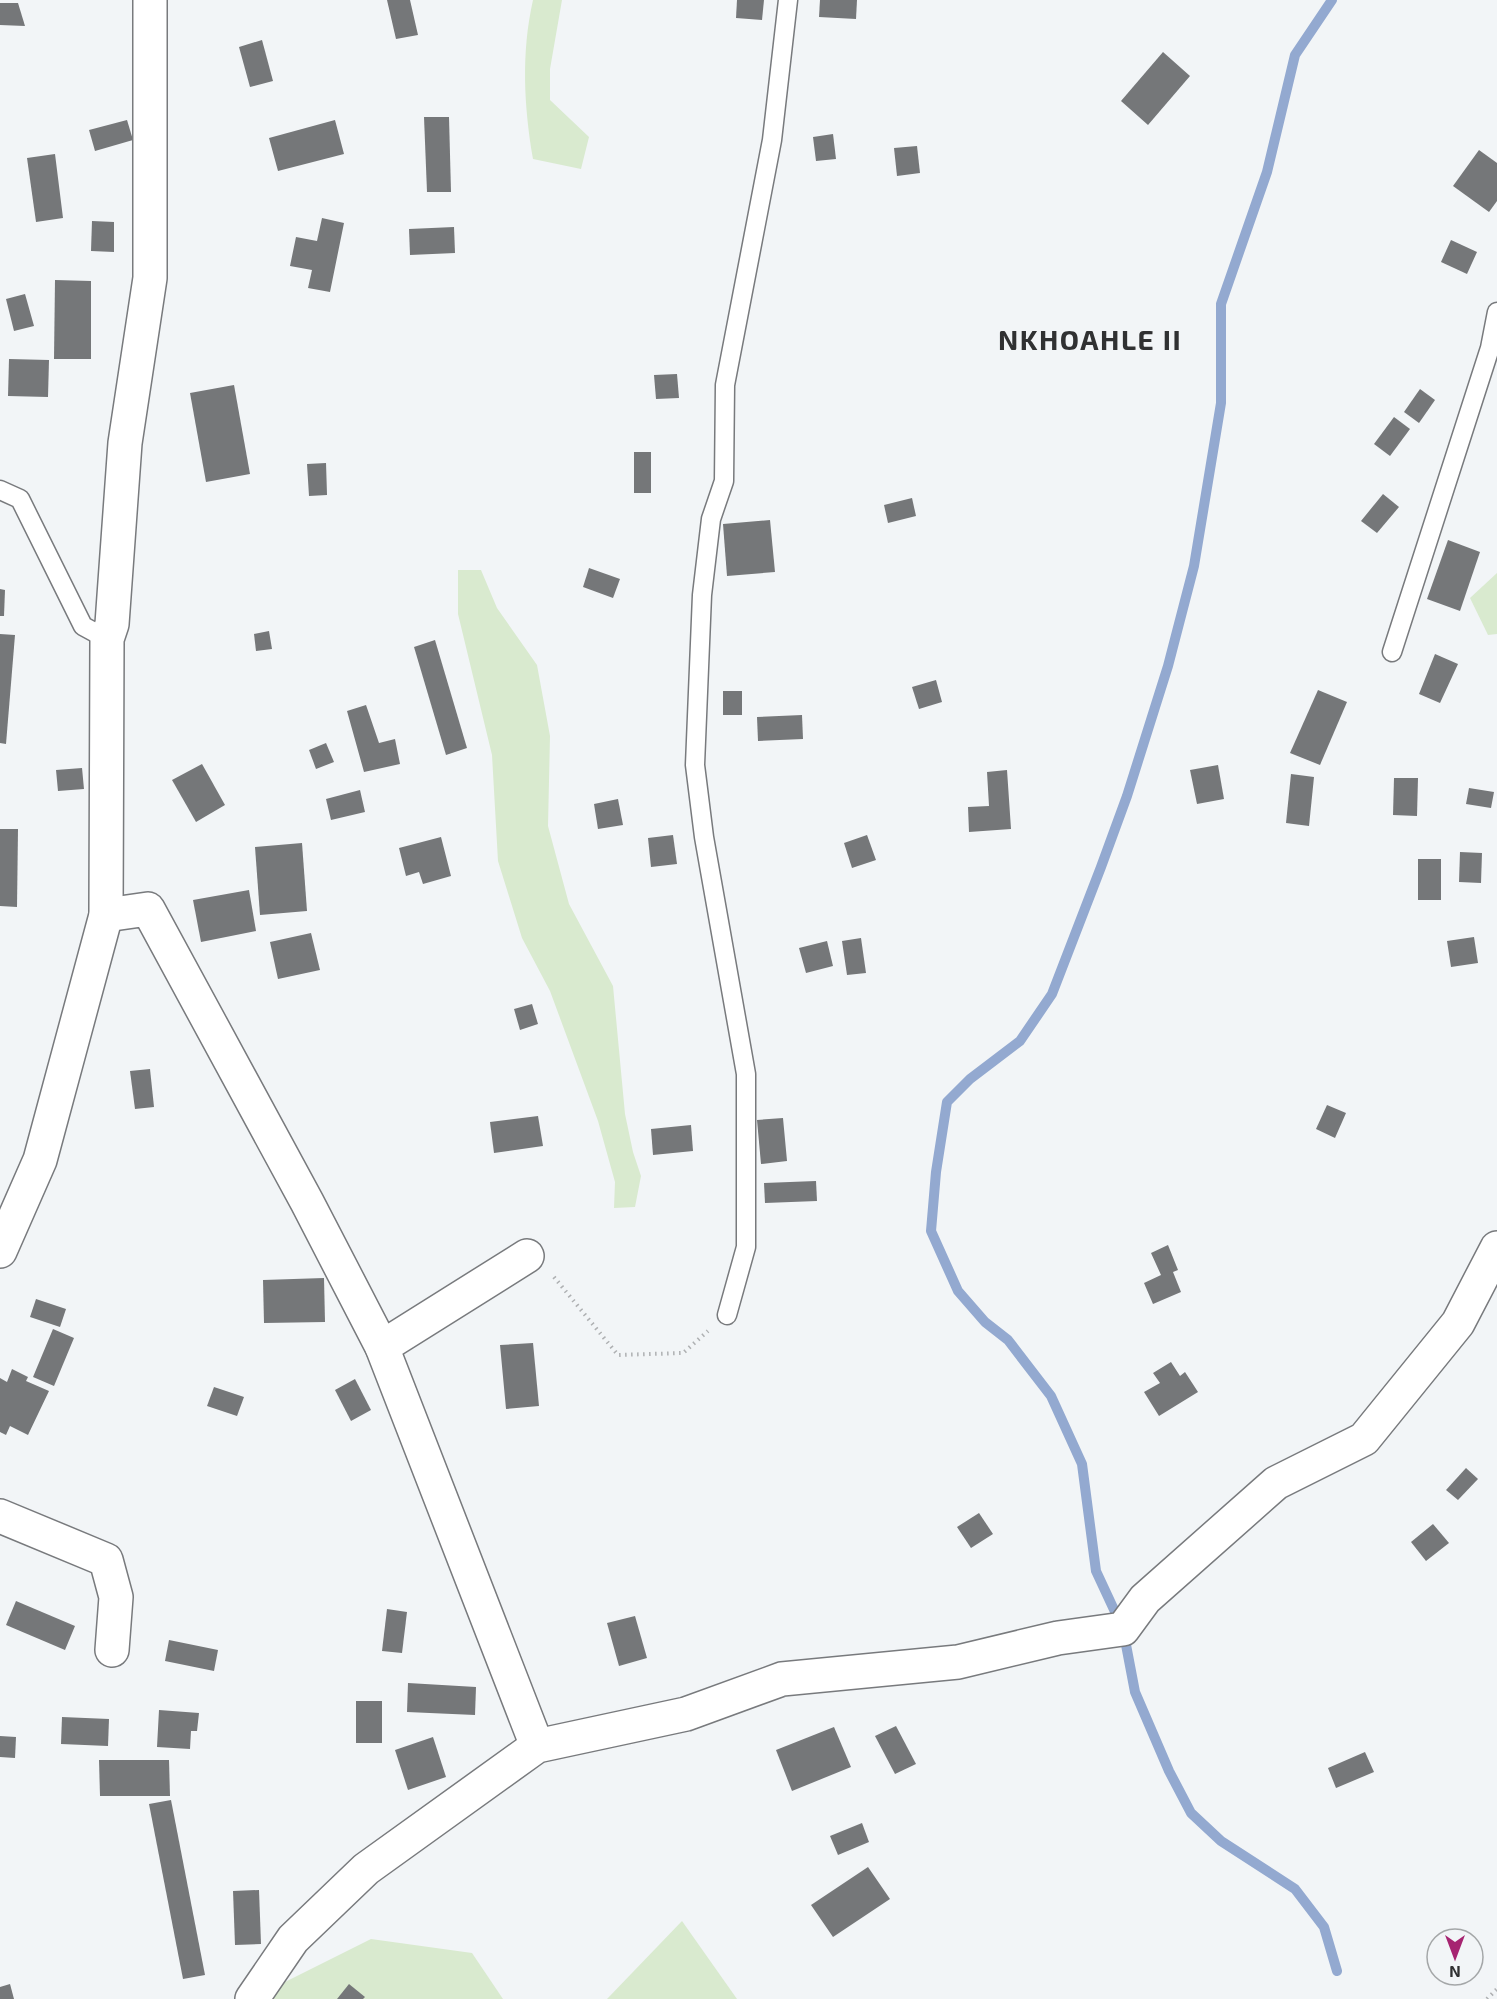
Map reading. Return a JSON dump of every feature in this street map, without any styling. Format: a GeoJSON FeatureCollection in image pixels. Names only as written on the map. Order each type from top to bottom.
{"type":"FeatureCollection","features":[{"type":"Feature","properties":{"kind":"street"},"geometry":{"type":"LineString","coordinates":[[0,1251],[40,1160],[106,915],[106,639],[112,624],[125,443],[150,278],[150,0]]}},
{"type":"Feature","properties":{"kind":"street"},"geometry":{"type":"LineString","coordinates":[[106,915],[148,909],[308,1202],[382,1347],[537,1746]]}},
{"type":"Feature","properties":{"kind":"street"},"geometry":{"type":"LineString","coordinates":[[252,1999],[293,1939],[366,1869],[537,1746],[686,1714],[782,1679],[958,1662],[1058,1638],[1123,1629],[1145,1599],[1276,1483],[1364,1439],[1458,1323],[1497,1248]]}},
{"type":"Feature","properties":{"kind":"street"},"geometry":{"type":"LineString","coordinates":[[382,1347],[527,1256]]}},
{"type":"Feature","properties":{"kind":"street"},"geometry":{"type":"LineString","coordinates":[[0,1516],[106,1560],[116,1598],[112,1650]]}},
{"type":"Feature","properties":{"kind":"lane"},"geometry":{"type":"LineString","coordinates":[[727,1315],[746,1247],[746,1074],[704,837],[695,765],[702,607],[711,519],[724,481],[725,385],[772,140],[788,0]]}},
{"type":"Feature","properties":{"kind":"lane"},"geometry":{"type":"LineString","coordinates":[[1392,652],[1490,348],[1497,312]]}},
{"type":"Feature","properties":{"kind":"lane"},"geometry":{"type":"LineString","coordinates":[[0,490],[20,499],[83,626],[106,639]]}},
{"type":"Feature","properties":{"kind":"path"},"geometry":{"type":"LineString","coordinates":[[527,1256],[558,1280],[618,1355],[683,1353],[727,1315]]}},
{"type":"Feature","properties":{"kind":"path"},"geometry":{"type":"LineString","coordinates":[[1487,1999],[1497,1989]]}},
{"type":"Feature","properties":{"kind":"green space"},"geometry":{"type":"Polygon","coordinates":[[[533,0],[562,0],[550,69],[550,100],[589,137],[581,169],[533,159],[525,60],[533,0]]]}},
{"type":"Feature","properties":{"kind":"green space"},"geometry":{"type":"Polygon","coordinates":[[[458,570],[481,570],[497,608],[537,665],[550,736],[548,826],[569,904],[613,986],[625,1114],[641,1176],[635,1207],[614,1208],[615,1182],[598,1121],[550,991],[522,938],[498,861],[492,755],[458,614],[458,570]]]}},
{"type":"Feature","properties":{"kind":"green space"},"geometry":{"type":"Polygon","coordinates":[[[1497,573],[1497,634],[1488,635],[1470,598],[1497,573]]]}},
{"type":"Feature","properties":{"kind":"green space"},"geometry":{"type":"Polygon","coordinates":[[[682,1921],[737,1999],[607,1999],[682,1921]]]}},
{"type":"Feature","properties":{"kind":"green space"},"geometry":{"type":"Polygon","coordinates":[[[371,1939],[472,1953],[503,1999],[269,1999],[275,1987],[371,1939]]]}},
{"type":"Feature","properties":{"kind":"building"},"geometry":{"type":"Polygon","coordinates":[[[387,0],[410,0],[418,35],[396,39],[387,0]]]}},
{"type":"Feature","properties":{"kind":"building"},"geometry":{"type":"Polygon","coordinates":[[[737,0],[764,0],[762,20],[736,18],[737,0]]]}},
{"type":"Feature","properties":{"kind":"building"},"geometry":{"type":"Polygon","coordinates":[[[820,0],[857,0],[856,19],[819,17],[820,0]]]}},
{"type":"Feature","properties":{"kind":"building"},"geometry":{"type":"Polygon","coordinates":[[[0,3],[18,3],[25,26],[0,25],[0,3]]]}},
{"type":"Feature","properties":{"kind":"building"},"geometry":{"type":"Polygon","coordinates":[[[262,40],[273,81],[250,87],[239,47],[262,40]]]}},
{"type":"Feature","properties":{"kind":"building"},"geometry":{"type":"Polygon","coordinates":[[[1163,52],[1190,76],[1148,125],[1121,101],[1163,52]]]}},
{"type":"Feature","properties":{"kind":"building"},"geometry":{"type":"Polygon","coordinates":[[[424,117],[449,117],[451,192],[427,192],[424,117]]]}},
{"type":"Feature","properties":{"kind":"building"},"geometry":{"type":"Polygon","coordinates":[[[127,120],[133,140],[95,151],[89,130],[127,120]]]}},
{"type":"Feature","properties":{"kind":"building"},"geometry":{"type":"Polygon","coordinates":[[[335,120],[344,154],[278,171],[269,138],[335,120]]]}},
{"type":"Feature","properties":{"kind":"building"},"geometry":{"type":"Polygon","coordinates":[[[833,134],[836,159],[816,161],[813,137],[833,134]]]}},
{"type":"Feature","properties":{"kind":"building"},"geometry":{"type":"Polygon","coordinates":[[[917,146],[920,173],[897,176],[894,148],[917,146]]]}},
{"type":"Feature","properties":{"kind":"building"},"geometry":{"type":"Polygon","coordinates":[[[1479,150],[1497,163],[1497,201],[1489,212],[1453,186],[1479,150]]]}},
{"type":"Feature","properties":{"kind":"building"},"geometry":{"type":"Polygon","coordinates":[[[55,154],[63,218],[36,222],[27,158],[55,154]]]}},
{"type":"Feature","properties":{"kind":"building"},"geometry":{"type":"Polygon","coordinates":[[[322,218],[344,223],[330,292],[308,288],[312,270],[290,266],[296,237],[317,241],[322,218]]]}},
{"type":"Feature","properties":{"kind":"building"},"geometry":{"type":"Polygon","coordinates":[[[92,221],[114,222],[114,252],[91,251],[92,221]]]}},
{"type":"Feature","properties":{"kind":"building"},"geometry":{"type":"Polygon","coordinates":[[[454,227],[455,253],[410,255],[409,229],[454,227]]]}},
{"type":"Feature","properties":{"kind":"building"},"geometry":{"type":"Polygon","coordinates":[[[1451,240],[1477,252],[1467,274],[1441,262],[1451,240]]]}},
{"type":"Feature","properties":{"kind":"building"},"geometry":{"type":"Polygon","coordinates":[[[55,280],[91,281],[91,359],[54,359],[55,280]]]}},
{"type":"Feature","properties":{"kind":"building"},"geometry":{"type":"Polygon","coordinates":[[[25,294],[34,326],[14,331],[6,299],[25,294]]]}},
{"type":"Feature","properties":{"kind":"building"},"geometry":{"type":"Polygon","coordinates":[[[9,359],[49,360],[48,397],[8,396],[9,359]]]}},
{"type":"Feature","properties":{"kind":"building"},"geometry":{"type":"Polygon","coordinates":[[[677,374],[679,398],[656,399],[654,375],[677,374]]]}},
{"type":"Feature","properties":{"kind":"building"},"geometry":{"type":"Polygon","coordinates":[[[234,385],[250,474],[206,482],[190,393],[234,385]]]}},
{"type":"Feature","properties":{"kind":"building"},"geometry":{"type":"Polygon","coordinates":[[[1420,389],[1435,400],[1419,423],[1404,412],[1420,389]]]}},
{"type":"Feature","properties":{"kind":"building"},"geometry":{"type":"Polygon","coordinates":[[[1394,417],[1410,429],[1390,456],[1374,444],[1394,417]]]}},
{"type":"Feature","properties":{"kind":"building"},"geometry":{"type":"Polygon","coordinates":[[[634,452],[651,452],[651,493],[634,493],[634,452]]]}},
{"type":"Feature","properties":{"kind":"building"},"geometry":{"type":"Polygon","coordinates":[[[326,463],[327,495],[309,496],[307,464],[326,463]]]}},
{"type":"Feature","properties":{"kind":"building"},"geometry":{"type":"Polygon","coordinates":[[[1383,494],[1399,507],[1377,533],[1361,521],[1383,494]]]}},
{"type":"Feature","properties":{"kind":"building"},"geometry":{"type":"Polygon","coordinates":[[[912,498],[916,516],[888,523],[884,505],[912,498]]]}},
{"type":"Feature","properties":{"kind":"building"},"geometry":{"type":"Polygon","coordinates":[[[770,520],[775,572],[727,576],[723,524],[770,520]]]}},
{"type":"Feature","properties":{"kind":"building"},"geometry":{"type":"Polygon","coordinates":[[[1448,540],[1480,552],[1460,611],[1427,599],[1448,540]]]}},
{"type":"Feature","properties":{"kind":"building"},"geometry":{"type":"Polygon","coordinates":[[[589,568],[620,579],[613,598],[583,587],[589,568]]]}},
{"type":"Feature","properties":{"kind":"building"},"geometry":{"type":"Polygon","coordinates":[[[0,589],[5,590],[4,616],[0,616],[0,589]]]}},
{"type":"Feature","properties":{"kind":"building"},"geometry":{"type":"Polygon","coordinates":[[[269,631],[272,649],[256,651],[254,634],[269,631]]]}},
{"type":"Feature","properties":{"kind":"building"},"geometry":{"type":"Polygon","coordinates":[[[0,634],[15,635],[6,744],[0,743],[0,634]]]}},
{"type":"Feature","properties":{"kind":"building"},"geometry":{"type":"Polygon","coordinates":[[[435,640],[467,748],[446,755],[414,647],[435,640]]]}},
{"type":"Feature","properties":{"kind":"building"},"geometry":{"type":"Polygon","coordinates":[[[1435,654],[1458,664],[1440,703],[1419,694],[1435,654]]]}},
{"type":"Feature","properties":{"kind":"building"},"geometry":{"type":"Polygon","coordinates":[[[936,680],[942,702],[919,709],[912,687],[936,680]]]}},
{"type":"Feature","properties":{"kind":"building"},"geometry":{"type":"Polygon","coordinates":[[[1318,690],[1347,702],[1320,765],[1290,753],[1318,690]]]}},
{"type":"Feature","properties":{"kind":"building"},"geometry":{"type":"Polygon","coordinates":[[[723,691],[742,691],[742,715],[723,715],[723,691]]]}},
{"type":"Feature","properties":{"kind":"building"},"geometry":{"type":"Polygon","coordinates":[[[366,705],[379,743],[395,739],[400,764],[364,772],[347,711],[366,705]]]}},
{"type":"Feature","properties":{"kind":"building"},"geometry":{"type":"Polygon","coordinates":[[[802,715],[803,739],[758,741],[757,717],[802,715]]]}},
{"type":"Feature","properties":{"kind":"building"},"geometry":{"type":"Polygon","coordinates":[[[326,743],[334,762],[316,769],[309,750],[326,743]]]}},
{"type":"Feature","properties":{"kind":"building"},"geometry":{"type":"Polygon","coordinates":[[[202,764],[225,805],[196,822],[172,780],[202,764]]]}},
{"type":"Feature","properties":{"kind":"building"},"geometry":{"type":"Polygon","coordinates":[[[1218,765],[1224,799],[1197,804],[1190,770],[1218,765]]]}},
{"type":"Feature","properties":{"kind":"building"},"geometry":{"type":"Polygon","coordinates":[[[82,768],[84,789],[58,791],[56,770],[82,768]]]}},
{"type":"Feature","properties":{"kind":"building"},"geometry":{"type":"Polygon","coordinates":[[[1007,770],[1011,829],[969,832],[968,807],[989,806],[987,772],[1007,770]]]}},
{"type":"Feature","properties":{"kind":"building"},"geometry":{"type":"Polygon","coordinates":[[[1291,774],[1314,777],[1309,826],[1286,823],[1291,774]]]}},
{"type":"Feature","properties":{"kind":"building"},"geometry":{"type":"Polygon","coordinates":[[[1394,778],[1418,778],[1417,816],[1393,815],[1394,778]]]}},
{"type":"Feature","properties":{"kind":"building"},"geometry":{"type":"Polygon","coordinates":[[[1469,788],[1494,792],[1491,808],[1466,804],[1469,788]]]}},
{"type":"Feature","properties":{"kind":"building"},"geometry":{"type":"Polygon","coordinates":[[[360,790],[365,812],[331,820],[326,799],[360,790]]]}},
{"type":"Feature","properties":{"kind":"building"},"geometry":{"type":"Polygon","coordinates":[[[618,799],[623,825],[598,829],[594,804],[618,799]]]}},
{"type":"Feature","properties":{"kind":"building"},"geometry":{"type":"Polygon","coordinates":[[[0,829],[18,829],[17,907],[0,906],[0,829]]]}},
{"type":"Feature","properties":{"kind":"building"},"geometry":{"type":"Polygon","coordinates":[[[673,835],[677,864],[651,867],[648,838],[673,835]]]}},
{"type":"Feature","properties":{"kind":"building"},"geometry":{"type":"Polygon","coordinates":[[[867,835],[876,860],[852,868],[844,843],[867,835]]]}},
{"type":"Feature","properties":{"kind":"building"},"geometry":{"type":"Polygon","coordinates":[[[441,837],[451,876],[423,884],[419,872],[406,876],[399,848],[441,837]]]}},
{"type":"Feature","properties":{"kind":"building"},"geometry":{"type":"Polygon","coordinates":[[[302,843],[307,911],[260,915],[255,847],[302,843]]]}},
{"type":"Feature","properties":{"kind":"building"},"geometry":{"type":"Polygon","coordinates":[[[1460,852],[1482,853],[1481,883],[1459,882],[1460,852]]]}},
{"type":"Feature","properties":{"kind":"building"},"geometry":{"type":"Polygon","coordinates":[[[1418,859],[1441,859],[1441,900],[1418,900],[1418,859]]]}},
{"type":"Feature","properties":{"kind":"building"},"geometry":{"type":"Polygon","coordinates":[[[249,890],[256,931],[201,942],[193,900],[249,890]]]}},
{"type":"Feature","properties":{"kind":"building"},"geometry":{"type":"Polygon","coordinates":[[[311,933],[320,970],[278,979],[270,942],[311,933]]]}},
{"type":"Feature","properties":{"kind":"building"},"geometry":{"type":"Polygon","coordinates":[[[1474,937],[1478,963],[1451,967],[1447,941],[1474,937]]]}},
{"type":"Feature","properties":{"kind":"building"},"geometry":{"type":"Polygon","coordinates":[[[861,938],[866,973],[847,975],[842,941],[861,938]]]}},
{"type":"Feature","properties":{"kind":"building"},"geometry":{"type":"Polygon","coordinates":[[[827,941],[833,966],[806,973],[799,948],[827,941]]]}},
{"type":"Feature","properties":{"kind":"building"},"geometry":{"type":"Polygon","coordinates":[[[532,1004],[538,1024],[520,1030],[514,1009],[532,1004]]]}},
{"type":"Feature","properties":{"kind":"building"},"geometry":{"type":"Polygon","coordinates":[[[150,1069],[154,1107],[135,1109],[130,1071],[150,1069]]]}},
{"type":"Feature","properties":{"kind":"building"},"geometry":{"type":"Polygon","coordinates":[[[1327,1105],[1346,1113],[1335,1138],[1316,1129],[1327,1105]]]}},
{"type":"Feature","properties":{"kind":"building"},"geometry":{"type":"Polygon","coordinates":[[[538,1116],[543,1146],[494,1153],[490,1122],[538,1116]]]}},
{"type":"Feature","properties":{"kind":"building"},"geometry":{"type":"Polygon","coordinates":[[[783,1118],[787,1161],[761,1164],[757,1120],[783,1118]]]}},
{"type":"Feature","properties":{"kind":"building"},"geometry":{"type":"Polygon","coordinates":[[[691,1125],[693,1151],[653,1155],[651,1129],[691,1125]]]}},
{"type":"Feature","properties":{"kind":"building"},"geometry":{"type":"Polygon","coordinates":[[[816,1181],[817,1201],[765,1203],[764,1183],[816,1181]]]}},
{"type":"Feature","properties":{"kind":"building"},"geometry":{"type":"Polygon","coordinates":[[[1168,1245],[1178,1270],[1173,1272],[1181,1292],[1153,1304],[1144,1283],[1161,1275],[1151,1253],[1168,1245]]]}},
{"type":"Feature","properties":{"kind":"building"},"geometry":{"type":"Polygon","coordinates":[[[324,1278],[325,1322],[264,1323],[263,1280],[324,1278]]]}},
{"type":"Feature","properties":{"kind":"building"},"geometry":{"type":"Polygon","coordinates":[[[36,1299],[66,1309],[60,1327],[30,1317],[36,1299]]]}},
{"type":"Feature","properties":{"kind":"building"},"geometry":{"type":"Polygon","coordinates":[[[53,1329],[74,1338],[54,1386],[33,1377],[53,1329]]]}},
{"type":"Feature","properties":{"kind":"building"},"geometry":{"type":"Polygon","coordinates":[[[533,1343],[539,1406],[506,1409],[500,1345],[533,1343]]]}},
{"type":"Feature","properties":{"kind":"building"},"geometry":{"type":"Polygon","coordinates":[[[1171,1362],[1180,1376],[1185,1372],[1198,1392],[1159,1416],[1144,1392],[1160,1383],[1153,1373],[1171,1362]]]}},
{"type":"Feature","properties":{"kind":"building"},"geometry":{"type":"Polygon","coordinates":[[[12,1369],[28,1377],[26,1381],[49,1391],[28,1435],[10,1426],[6,1435],[0,1432],[0,1378],[7,1382],[12,1369]]]}},
{"type":"Feature","properties":{"kind":"building"},"geometry":{"type":"Polygon","coordinates":[[[355,1379],[371,1410],[351,1421],[335,1390],[355,1379]]]}},
{"type":"Feature","properties":{"kind":"building"},"geometry":{"type":"Polygon","coordinates":[[[214,1387],[244,1397],[237,1416],[207,1406],[214,1387]]]}},
{"type":"Feature","properties":{"kind":"building"},"geometry":{"type":"Polygon","coordinates":[[[1466,1468],[1478,1479],[1458,1500],[1446,1490],[1466,1468]]]}},
{"type":"Feature","properties":{"kind":"building"},"geometry":{"type":"Polygon","coordinates":[[[979,1513],[993,1534],[971,1548],[957,1527],[979,1513]]]}},
{"type":"Feature","properties":{"kind":"building"},"geometry":{"type":"Polygon","coordinates":[[[1433,1524],[1449,1543],[1426,1561],[1411,1542],[1433,1524]]]}},
{"type":"Feature","properties":{"kind":"building"},"geometry":{"type":"Polygon","coordinates":[[[16,1601],[75,1626],[65,1650],[6,1625],[16,1601]]]}},
{"type":"Feature","properties":{"kind":"building"},"geometry":{"type":"Polygon","coordinates":[[[387,1609],[407,1612],[402,1653],[382,1651],[387,1609]]]}},
{"type":"Feature","properties":{"kind":"building"},"geometry":{"type":"Polygon","coordinates":[[[635,1616],[647,1658],[619,1666],[607,1623],[635,1616]]]}},
{"type":"Feature","properties":{"kind":"building"},"geometry":{"type":"Polygon","coordinates":[[[169,1640],[218,1650],[214,1671],[165,1661],[169,1640]]]}},
{"type":"Feature","properties":{"kind":"building"},"geometry":{"type":"Polygon","coordinates":[[[408,1683],[476,1687],[475,1715],[407,1712],[408,1683]]]}},
{"type":"Feature","properties":{"kind":"building"},"geometry":{"type":"Polygon","coordinates":[[[356,1701],[382,1701],[382,1743],[356,1743],[356,1701]]]}},
{"type":"Feature","properties":{"kind":"building"},"geometry":{"type":"Polygon","coordinates":[[[159,1710],[199,1713],[197,1731],[191,1731],[190,1749],[157,1747],[159,1710]]]}},
{"type":"Feature","properties":{"kind":"building"},"geometry":{"type":"Polygon","coordinates":[[[62,1717],[109,1719],[108,1746],[61,1744],[62,1717]]]}},
{"type":"Feature","properties":{"kind":"building"},"geometry":{"type":"Polygon","coordinates":[[[896,1726],[916,1764],[895,1774],[875,1736],[896,1726]]]}},
{"type":"Feature","properties":{"kind":"building"},"geometry":{"type":"Polygon","coordinates":[[[834,1727],[851,1767],[792,1791],[776,1750],[834,1727]]]}},
{"type":"Feature","properties":{"kind":"building"},"geometry":{"type":"Polygon","coordinates":[[[0,1736],[16,1737],[15,1758],[0,1757],[0,1736]]]}},
{"type":"Feature","properties":{"kind":"building"},"geometry":{"type":"Polygon","coordinates":[[[433,1737],[446,1777],[408,1790],[395,1750],[433,1737]]]}},
{"type":"Feature","properties":{"kind":"building"},"geometry":{"type":"Polygon","coordinates":[[[1365,1752],[1374,1772],[1336,1788],[1328,1768],[1365,1752]]]}},
{"type":"Feature","properties":{"kind":"building"},"geometry":{"type":"Polygon","coordinates":[[[99,1760],[169,1760],[170,1796],[100,1796],[99,1760]]]}},
{"type":"Feature","properties":{"kind":"building"},"geometry":{"type":"Polygon","coordinates":[[[171,1800],[205,1975],[183,1979],[149,1804],[171,1800]]]}},
{"type":"Feature","properties":{"kind":"building"},"geometry":{"type":"Polygon","coordinates":[[[862,1823],[869,1842],[838,1855],[830,1836],[862,1823]]]}},
{"type":"Feature","properties":{"kind":"building"},"geometry":{"type":"Polygon","coordinates":[[[868,1867],[890,1899],[833,1937],[811,1905],[868,1867]]]}},
{"type":"Feature","properties":{"kind":"building"},"geometry":{"type":"Polygon","coordinates":[[[259,1890],[261,1944],[235,1945],[233,1891],[259,1890]]]}},
{"type":"Feature","properties":{"kind":"building"},"geometry":{"type":"Polygon","coordinates":[[[10,1984],[14,1999],[0,1999],[0,1987],[10,1984]]]}},
{"type":"Feature","properties":{"kind":"building"},"geometry":{"type":"Polygon","coordinates":[[[349,1984],[365,1997],[363,1999],[337,1999],[349,1984]]]}},
{"type":"Feature","properties":{"kind":"waterway"},"geometry":{"type":"LineString","coordinates":[[1332,0],[1295,55],[1267,172],[1221,304],[1221,403],[1194,566],[1168,666],[1127,796],[1052,994],[1020,1041],[970,1079],[947,1102],[936,1172],[931,1231],[958,1291],[985,1322],[1008,1340],[1051,1396],[1082,1464],[1096,1571],[1123,1629],[1135,1692],[1169,1771],[1191,1813],[1221,1841],[1295,1889],[1324,1927],[1337,1971]]}},
{"type":"Feature","properties":{"kind":"district","name":"NKHOAHLE II"},"geometry":{"type":"Point","coordinates":[1090,339]}}]}
